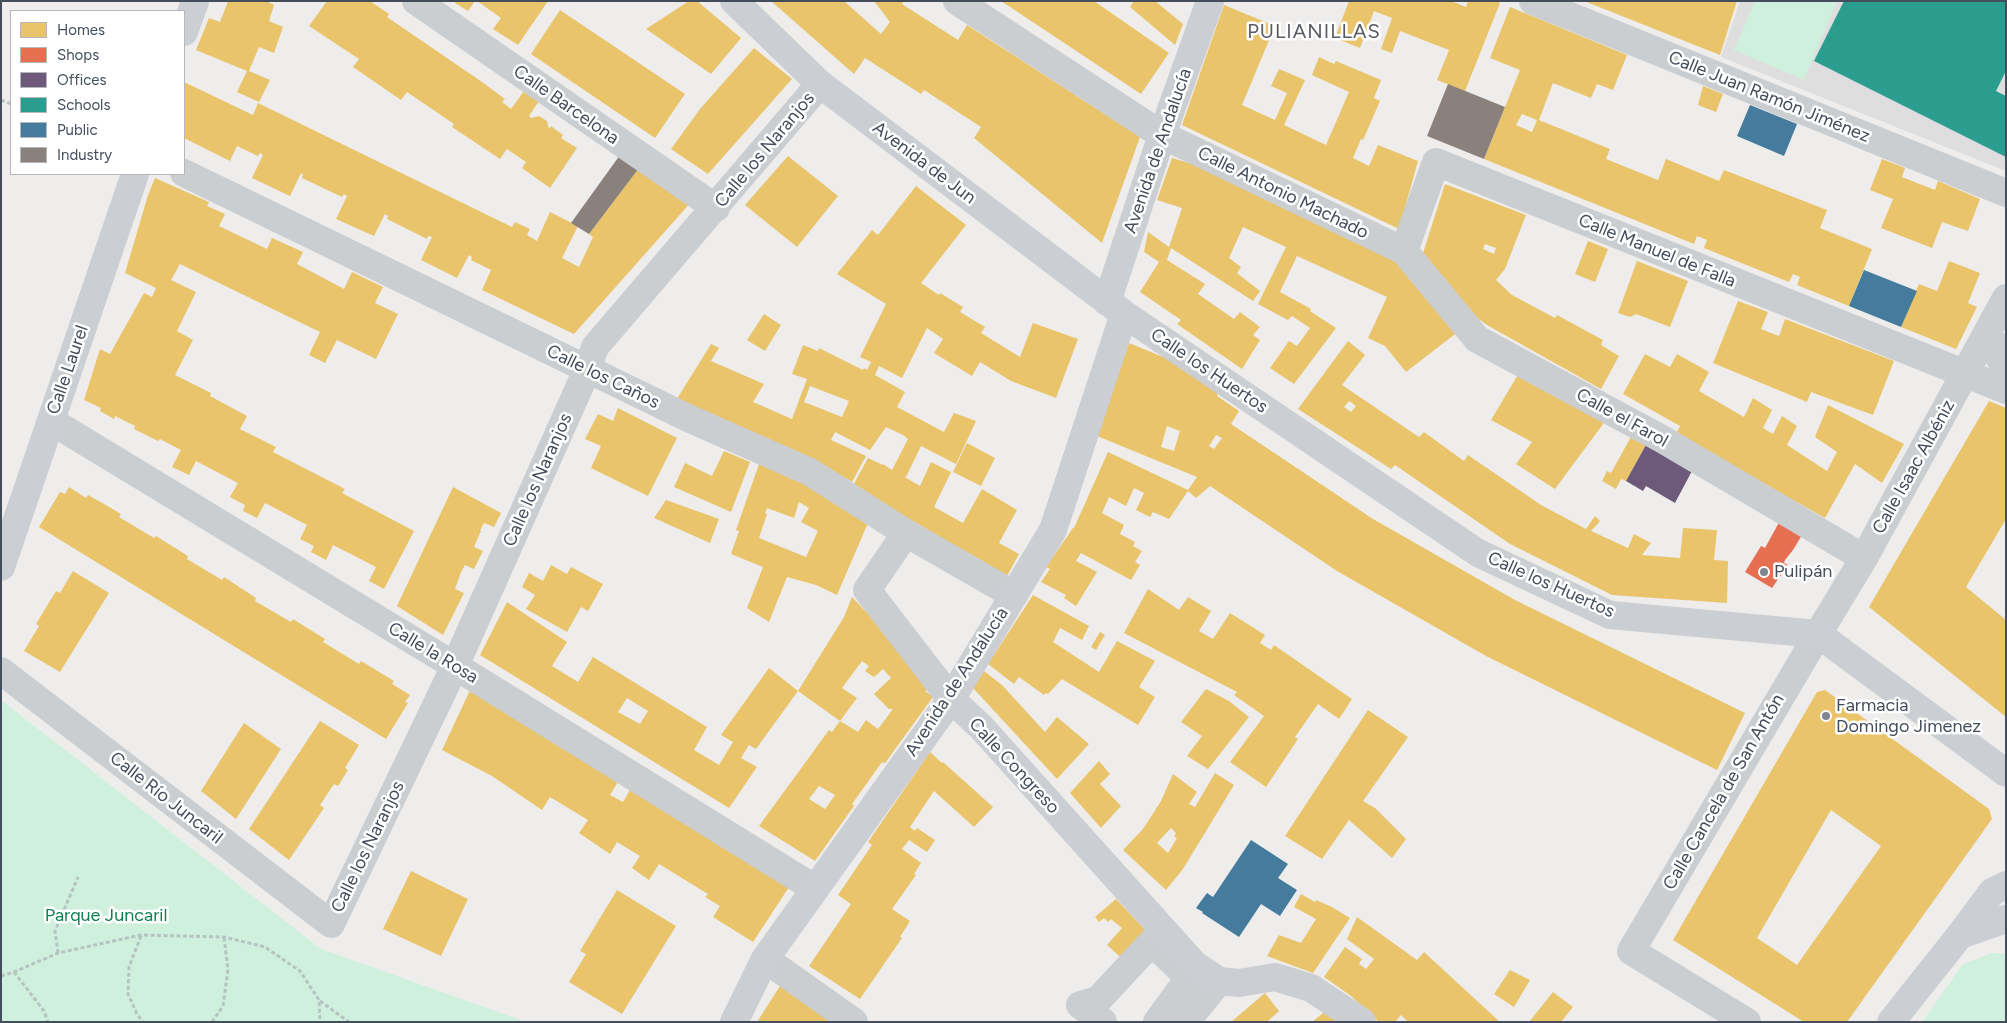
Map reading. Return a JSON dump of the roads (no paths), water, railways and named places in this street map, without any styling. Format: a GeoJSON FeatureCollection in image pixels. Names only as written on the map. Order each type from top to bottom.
{"type":"FeatureCollection","features":[{"type":"Feature","properties":{"kind":"street"},"geometry":{"type":"LineString","coordinates":[[185,29],[194,1]]}},
{"type":"Feature","properties":{"kind":"street","name":"Calle Barcelona"},"geometry":{"type":"LineString","coordinates":[[416,1],[716,208]]}},
{"type":"Feature","properties":{"kind":"street","name":"Avenida de Jun"},"geometry":{"type":"LineString","coordinates":[[734,1],[820,84],[1116,308]]}},
{"type":"Feature","properties":{"kind":"street","name":"Calle Antonio Machado"},"geometry":{"type":"LineString","coordinates":[[957,1],[1162,135],[1404,251]]}},
{"type":"Feature","properties":{"kind":"street","name":"Avenida de Andalucía"},"geometry":{"type":"LineString","coordinates":[[734,1022],[765,958],[951,698],[1053,530],[1116,308],[1162,135],[1210,1]]}},
{"type":"Feature","properties":{"kind":"street","name":"Calle Juan Ramón Jiménez"},"geometry":{"type":"LineString","coordinates":[[1533,1],[2006,193]]}},
{"type":"Feature","properties":{"kind":"street","name":"Calle los Naranjos"},"geometry":{"type":"LineString","coordinates":[[331,924],[456,666],[587,370],[595,347],[716,208],[820,84]]}},
{"type":"Feature","properties":{"kind":"street","name":"Calle Manuel de Falla"},"geometry":{"type":"LineString","coordinates":[[1404,251],[1436,162],[1965,375]]}},
{"type":"Feature","properties":{"kind":"street","name":"Calle los Caños"},"geometry":{"type":"LineString","coordinates":[[185,173],[587,370],[688,418],[810,472],[906,533],[1014,595]]}},
{"type":"Feature","properties":{"kind":"street","name":"Calle Laurel"},"geometry":{"type":"LineString","coordinates":[[1,567],[135,175]]}},
{"type":"Feature","properties":{"kind":"street","name":"Calle el Farol"},"geometry":{"type":"LineString","coordinates":[[1404,251],[1476,339],[1662,439],[1864,558]]}},
{"type":"Feature","properties":{"kind":"street","name":"Calle Isaac Albéniz"},"geometry":{"type":"LineString","coordinates":[[1818,634],[1864,558],[2006,298]]}},
{"type":"Feature","properties":{"kind":"street","name":"Calle los Huertos"},"geometry":{"type":"LineString","coordinates":[[1116,308],[1478,553],[1610,615],[1818,634]]}},
{"type":"Feature","properties":{"kind":"street"},"geometry":{"type":"LineString","coordinates":[[2006,347],[2000,359],[2006,362]]}},
{"type":"Feature","properties":{"kind":"street"},"geometry":{"type":"LineString","coordinates":[[1965,375],[2006,390]]}},
{"type":"Feature","properties":{"kind":"street","name":"Calle la Rosa"},"geometry":{"type":"LineString","coordinates":[[50,421],[456,666],[814,888]]}},
{"type":"Feature","properties":{"kind":"street","name":"Calle Congreso"},"geometry":{"type":"LineString","coordinates":[[906,533],[867,590],[951,698],[981,727],[1195,965],[1219,982]]}},
{"type":"Feature","properties":{"kind":"street"},"geometry":{"type":"LineString","coordinates":[[1818,634],[2006,773]]}},
{"type":"Feature","properties":{"kind":"street","name":"Calle Cancela de San Antón"},"geometry":{"type":"LineString","coordinates":[[1747,1022],[1631,951],[1818,634]]}},
{"type":"Feature","properties":{"kind":"street","name":"Calle Río Juncaril"},"geometry":{"type":"LineString","coordinates":[[1,671],[331,924]]}},
{"type":"Feature","properties":{"kind":"street"},"geometry":{"type":"LineString","coordinates":[[1891,1022],[1992,892],[2006,885]]}},
{"type":"Feature","properties":{"kind":"street"},"geometry":{"type":"LineString","coordinates":[[1960,935],[2006,919]]}},
{"type":"Feature","properties":{"kind":"street"},"geometry":{"type":"LineString","coordinates":[[1103,1022],[1080,1005],[1098,1000],[1152,942],[1189,978],[1157,1022]]}},
{"type":"Feature","properties":{"kind":"street"},"geometry":{"type":"LineString","coordinates":[[765,958],[854,1022]]}},
{"type":"Feature","properties":{"kind":"street"},"geometry":{"type":"LineString","coordinates":[[1186,1022],[1219,982],[1239,983],[1275,977],[1311,988],[1362,1022]]}},
{"type":"Feature","properties":{"kind":"place","name":"Pulipán"},"geometry":{"type":"Point","coordinates":[1764,572]}},
{"type":"Feature","properties":{"kind":"place","name":"Farmacia Domingo Jimenez"},"geometry":{"type":"Point","coordinates":[1826,716]}},
{"type":"Feature","properties":{"kind":"district","name":"PULIANILLAS"},"geometry":{"type":"Point","coordinates":[1314,32]}},
{"type":"Feature","properties":{"kind":"park label","name":"Parque Juncaril"},"geometry":{"type":"Point","coordinates":[106,916]}}]}
